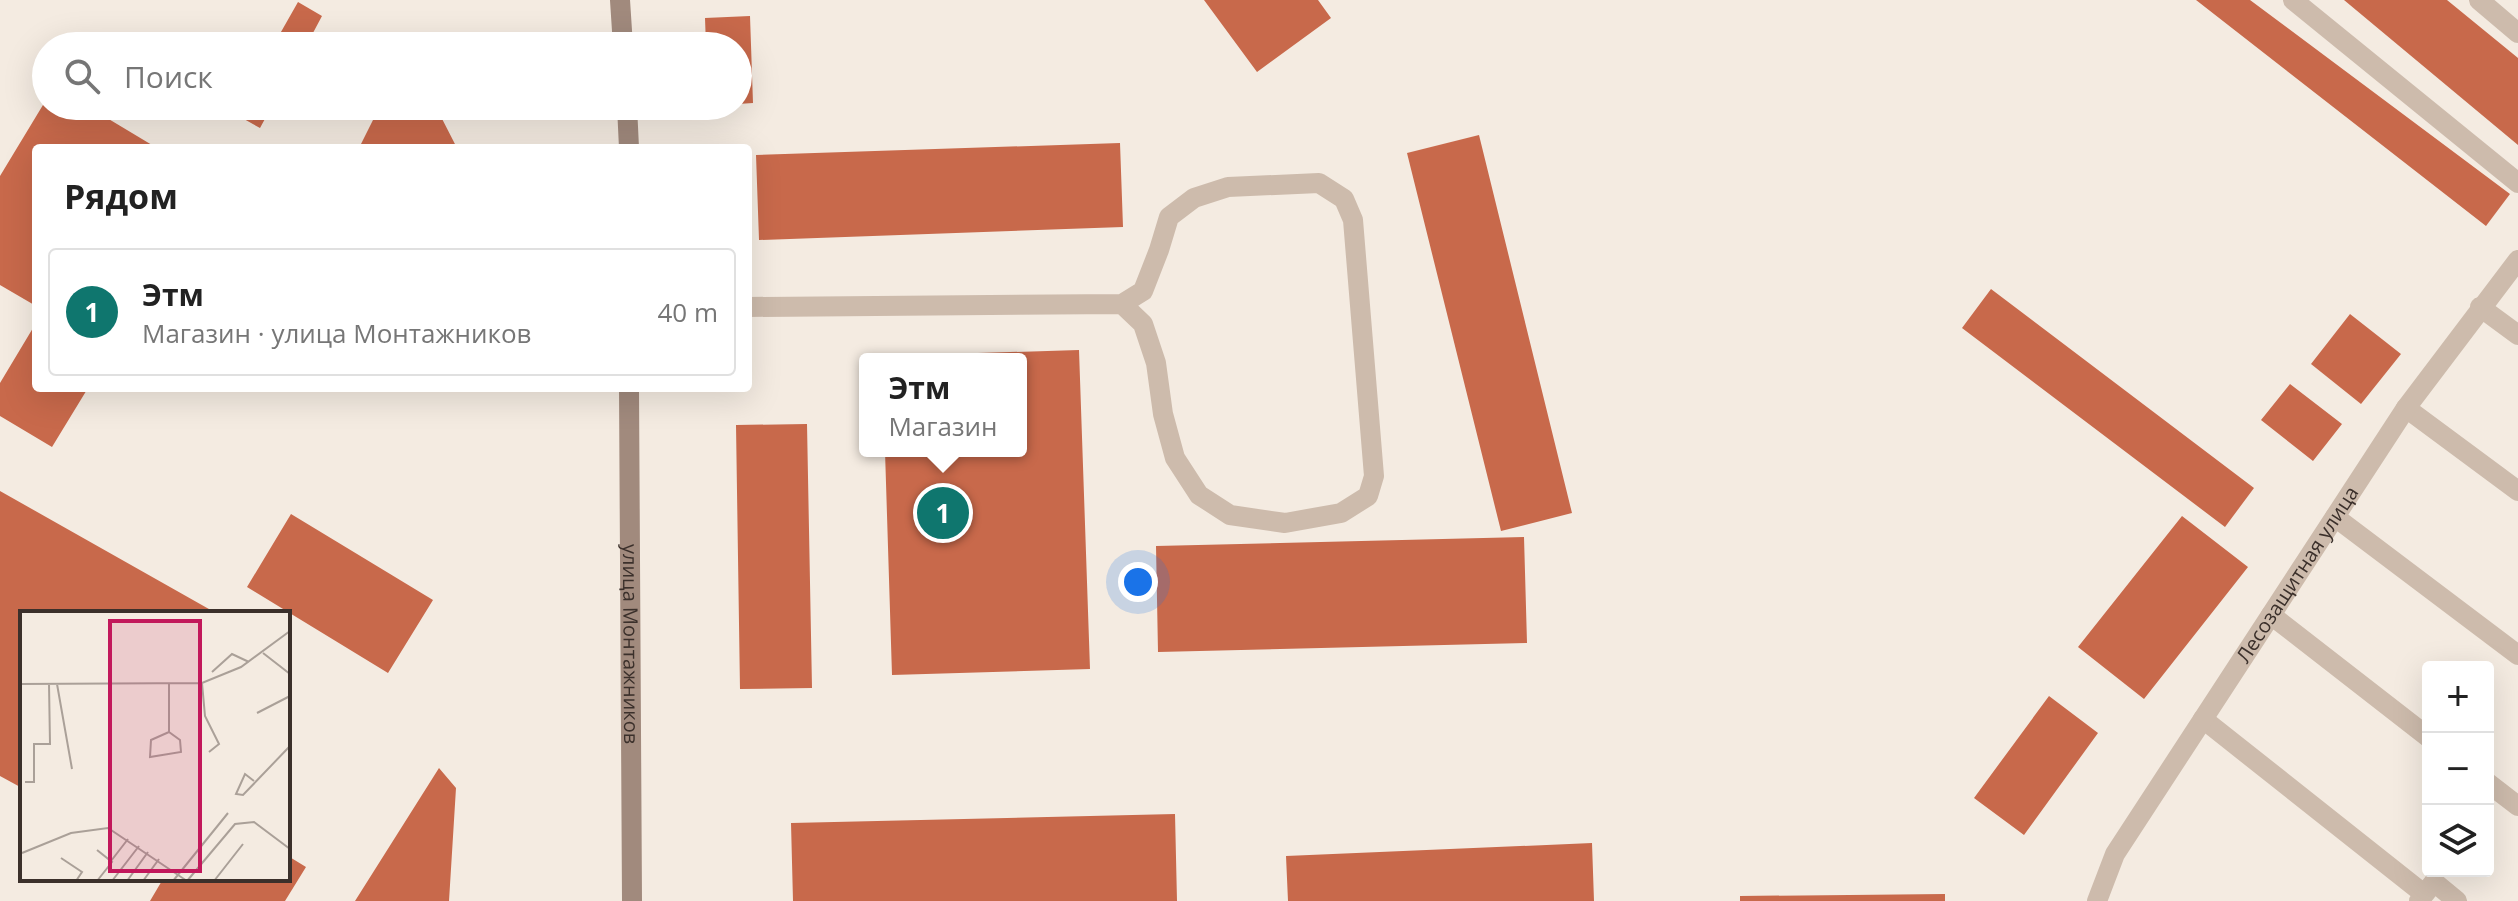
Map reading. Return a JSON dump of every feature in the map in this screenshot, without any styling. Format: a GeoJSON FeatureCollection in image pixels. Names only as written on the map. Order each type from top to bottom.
{"type":"FeatureCollection","features":[{"type":"Feature","properties":{"kind":"main road"},"geometry":{"type":"LineString","coordinates":[[620,0],[622,32]]}},
{"type":"Feature","properties":{"kind":"main road"},"geometry":{"type":"LineString","coordinates":[[628,120],[629,144]]}},
{"type":"Feature","properties":{"kind":"main road","name":"улица Монтажников"},"geometry":{"type":"LineString","coordinates":[[629,392],[632,901]]}},
{"type":"Feature","properties":{"kind":"street"},"geometry":{"type":"LineString","coordinates":[[2293,0],[2518,183]]}},
{"type":"Feature","properties":{"kind":"street"},"geometry":{"type":"LineString","coordinates":[[2479,0],[2518,33]]}},
{"type":"Feature","properties":{"kind":"street"},"geometry":{"type":"LineString","coordinates":[[752,307],[1122,304],[1143,291],[1169,217],[1194,198],[1228,187],[1319,183],[1344,199],[1353,220],[1374,476],[1368,496],[1341,513],[1285,523],[1230,515],[1199,495],[1175,458],[1163,414],[1156,363],[1143,324],[1122,304]]}},
{"type":"Feature","properties":{"kind":"street","name":"Лесозащитная улица"},"geometry":{"type":"LineString","coordinates":[[2097,901],[2115,854],[2406,408],[2518,260]]}},
{"type":"Feature","properties":{"kind":"street"},"geometry":{"type":"LineString","coordinates":[[2480,307],[2518,335]]}},
{"type":"Feature","properties":{"kind":"street"},"geometry":{"type":"LineString","coordinates":[[2406,408],[2518,491]]}},
{"type":"Feature","properties":{"kind":"street"},"geometry":{"type":"LineString","coordinates":[[2335,517],[2518,655]]}},
{"type":"Feature","properties":{"kind":"street"},"geometry":{"type":"LineString","coordinates":[[2271,615],[2423,733]]}},
{"type":"Feature","properties":{"kind":"street"},"geometry":{"type":"LineString","coordinates":[[2203,719],[2422,898],[2434,882],[2457,901]]}},
{"type":"Feature","properties":{"kind":"street"},"geometry":{"type":"LineString","coordinates":[[2494,788],[2518,806]]}},
{"type":"Feature","properties":{"kind":"building"},"geometry":{"type":"Polygon","coordinates":[[[1204,0],[1318,0],[1331,18],[1257,72],[1204,0]]]}},
{"type":"Feature","properties":{"kind":"building"},"geometry":{"type":"Polygon","coordinates":[[[2196,0],[2250,0],[2510,194],[2486,226],[2196,0]]]}},
{"type":"Feature","properties":{"kind":"building"},"geometry":{"type":"Polygon","coordinates":[[[2344,0],[2447,0],[2518,58],[2518,145],[2344,0]]]}},
{"type":"Feature","properties":{"kind":"building"},"geometry":{"type":"Polygon","coordinates":[[[298,2],[322,16],[313,32],[281,32],[298,2]]]}},
{"type":"Feature","properties":{"kind":"building"},"geometry":{"type":"Polygon","coordinates":[[[750,16],[751,32],[706,32],[705,18],[750,16]]]}},
{"type":"Feature","properties":{"kind":"building"},"geometry":{"type":"Polygon","coordinates":[[[34,120],[110,120],[150,144],[32,144],[32,304],[0,285],[0,176],[34,120]]]}},
{"type":"Feature","properties":{"kind":"building"},"geometry":{"type":"Polygon","coordinates":[[[246,120],[264,120],[260,128],[246,120]]]}},
{"type":"Feature","properties":{"kind":"building"},"geometry":{"type":"Polygon","coordinates":[[[373,120],[443,120],[455,144],[361,144],[373,120]]]}},
{"type":"Feature","properties":{"kind":"building"},"geometry":{"type":"Polygon","coordinates":[[[1479,135],[1572,513],[1501,531],[1407,153],[1479,135]]]}},
{"type":"Feature","properties":{"kind":"building"},"geometry":{"type":"Polygon","coordinates":[[[1120,143],[1123,227],[759,240],[756,155],[1120,143]]]}},
{"type":"Feature","properties":{"kind":"building"},"geometry":{"type":"Polygon","coordinates":[[[1991,289],[2254,488],[2225,527],[1962,328],[1991,289]]]}},
{"type":"Feature","properties":{"kind":"building"},"geometry":{"type":"Polygon","coordinates":[[[2350,314],[2401,354],[2361,404],[2311,364],[2350,314]]]}},
{"type":"Feature","properties":{"kind":"building"},"geometry":{"type":"Polygon","coordinates":[[[32,330],[32,392],[86,392],[52,447],[0,416],[0,383],[32,330]]]}},
{"type":"Feature","properties":{"kind":"building"},"geometry":{"type":"Polygon","coordinates":[[[1079,350],[1090,669],[892,675],[885,457],[1027,457],[1027,353],[980,353],[1079,350]]]}},
{"type":"Feature","properties":{"kind":"building"},"geometry":{"type":"Polygon","coordinates":[[[2290,384],[2342,424],[2313,461],[2261,420],[2290,384]]]}},
{"type":"Feature","properties":{"kind":"building"},"geometry":{"type":"Polygon","coordinates":[[[807,424],[812,688],[740,689],[736,425],[807,424]]]}},
{"type":"Feature","properties":{"kind":"building"},"geometry":{"type":"Polygon","coordinates":[[[0,491],[212,611],[20,611],[20,787],[0,776],[0,491]]]}},
{"type":"Feature","properties":{"kind":"building"},"geometry":{"type":"Polygon","coordinates":[[[291,514],[433,600],[388,673],[247,587],[291,514]]]}},
{"type":"Feature","properties":{"kind":"building"},"geometry":{"type":"Polygon","coordinates":[[[2182,516],[2248,567],[2144,699],[2078,647],[2182,516]]]}},
{"type":"Feature","properties":{"kind":"building"},"geometry":{"type":"Polygon","coordinates":[[[1524,537],[1527,643],[1158,652],[1156,546],[1524,537]]]}},
{"type":"Feature","properties":{"kind":"building"},"geometry":{"type":"Polygon","coordinates":[[[2049,696],[2098,733],[2024,835],[1974,798],[2049,696]]]}},
{"type":"Feature","properties":{"kind":"building"},"geometry":{"type":"Polygon","coordinates":[[[439,768],[456,788],[449,901],[355,901],[439,768]]]}},
{"type":"Feature","properties":{"kind":"building"},"geometry":{"type":"Polygon","coordinates":[[[1175,814],[1177,901],[793,901],[791,823],[1175,814]]]}},
{"type":"Feature","properties":{"kind":"building"},"geometry":{"type":"Polygon","coordinates":[[[1592,843],[1594,901],[1288,901],[1286,856],[1592,843]]]}},
{"type":"Feature","properties":{"kind":"building"},"geometry":{"type":"Polygon","coordinates":[[[290,857],[306,867],[285,901],[150,901],[162,881],[290,881],[290,857]]]}},
{"type":"Feature","properties":{"kind":"building"},"geometry":{"type":"Polygon","coordinates":[[[1945,894],[1945,901],[1740,901],[1740,896],[1945,894]]]}},
{"type":"Feature","properties":{"kind":"place","name":"Этм"},"geometry":{"type":"Point","coordinates":[943,513]}}]}
